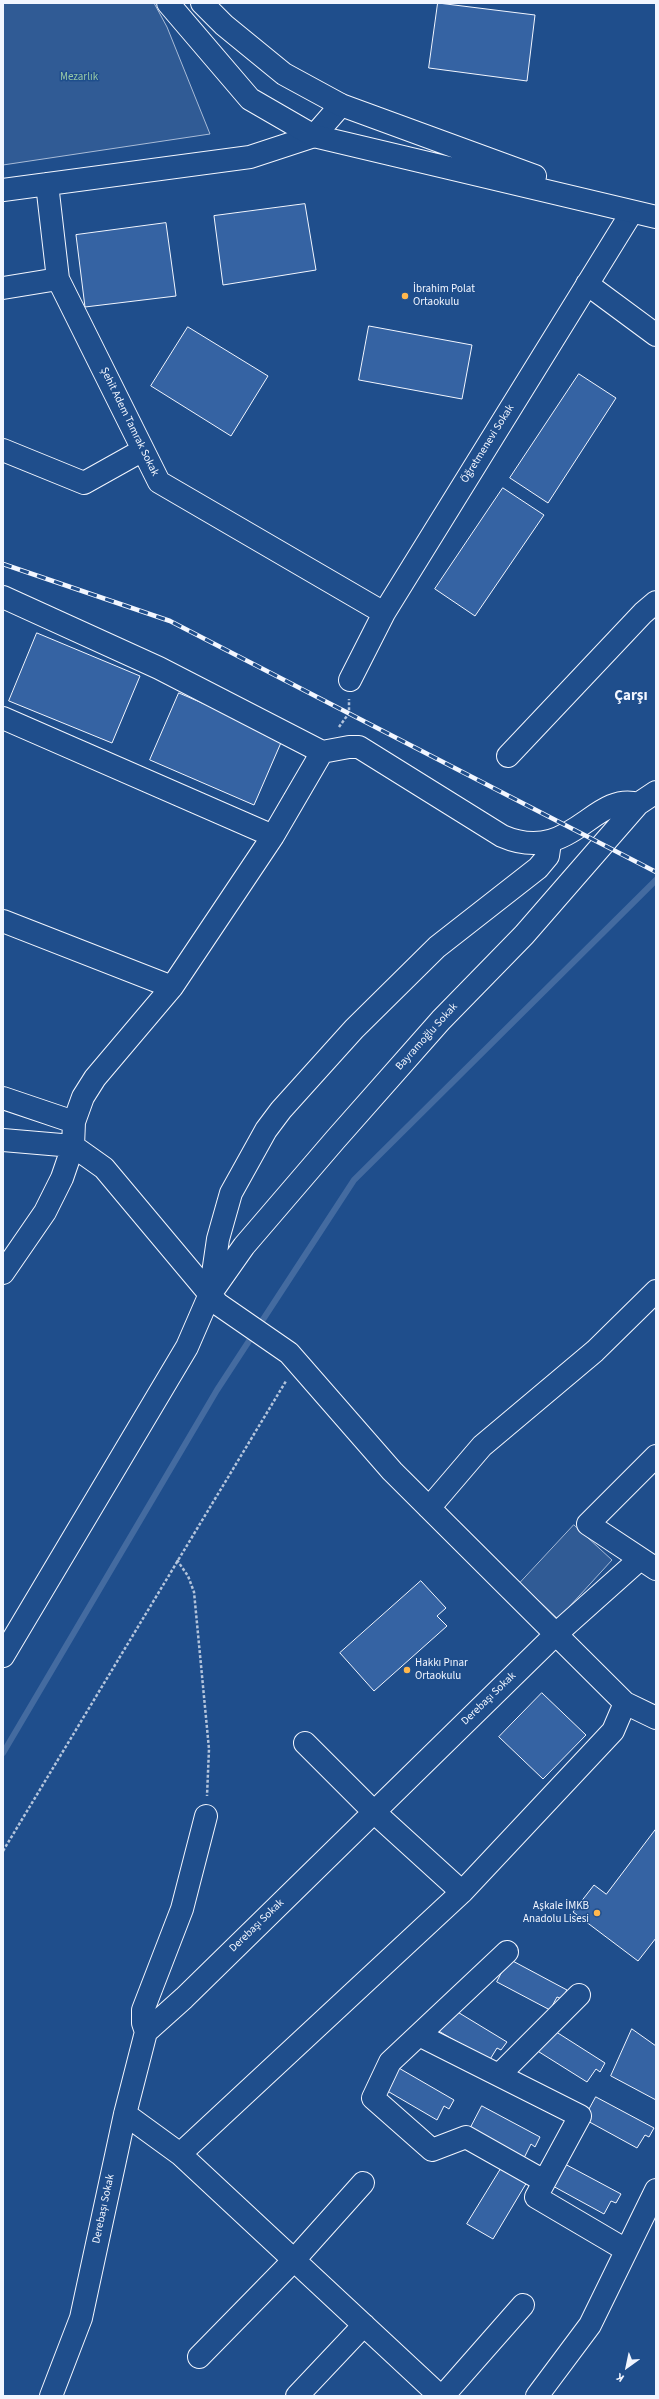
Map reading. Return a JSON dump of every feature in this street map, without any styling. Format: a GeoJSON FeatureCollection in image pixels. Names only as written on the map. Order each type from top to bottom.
{"type":"FeatureCollection","features":[{"type":"Feature","properties":{"kind":"street"},"geometry":{"type":"LineString","coordinates":[[168,3],[250,99],[314,136],[656,217]]}},
{"type":"Feature","properties":{"kind":"street"},"geometry":{"type":"LineString","coordinates":[[202,3],[224,25],[284,74],[341,105],[632,212]]}},
{"type":"Feature","properties":{"kind":"street"},"geometry":{"type":"LineString","coordinates":[[3,190],[250,156],[314,136],[341,105]]}},
{"type":"Feature","properties":{"kind":"street","name":"Şehit Adem Tamrak Sokak"},"geometry":{"type":"LineString","coordinates":[[47,184],[58,279],[159,482],[384,614]]}},
{"type":"Feature","properties":{"kind":"street","name":"Öğretmenevi Sokak"},"geometry":{"type":"LineString","coordinates":[[350,680],[384,614],[632,212]]}},
{"type":"Feature","properties":{"kind":"street"},"geometry":{"type":"LineString","coordinates":[[4,290],[58,279]]}},
{"type":"Feature","properties":{"kind":"street"},"geometry":{"type":"LineString","coordinates":[[587,284],[656,335]]}},
{"type":"Feature","properties":{"kind":"street"},"geometry":{"type":"LineString","coordinates":[[3,450],[84,483],[143,450]]}},
{"type":"Feature","properties":{"kind":"street"},"geometry":{"type":"LineString","coordinates":[[3,597],[159,668],[322,752],[349,747],[359,747],[502,836],[528,844],[550,842],[560,838],[613,805],[625,802],[638,804]]}},
{"type":"Feature","properties":{"kind":"street"},"geometry":{"type":"LineString","coordinates":[[508,756],[643,612],[656,602]]}},
{"type":"Feature","properties":{"kind":"street"},"geometry":{"type":"LineString","coordinates":[[3,718],[273,836]]}},
{"type":"Feature","properties":{"kind":"street"},"geometry":{"type":"LineString","coordinates":[[3,1273],[45,1212],[62,1178],[73,1146],[74,1122],[83,1097],[95,1078],[172,987],[273,836],[322,752]]}},
{"type":"Feature","properties":{"kind":"street","name":"Bayramoğlu Sokak"},"geometry":{"type":"LineString","coordinates":[[214,1299],[244,1246],[335,1140],[441,1020],[524,935],[638,804],[656,792]]}},
{"type":"Feature","properties":{"kind":"street"},"geometry":{"type":"LineString","coordinates":[[3,1656],[214,1299],[218,1239],[231,1193],[252,1151],[281,1110],[354,1029],[437,947],[538,868],[548,856],[550,842]]}},
{"type":"Feature","properties":{"kind":"street"},"geometry":{"type":"LineString","coordinates":[[3,921],[172,987]]}},
{"type":"Feature","properties":{"kind":"street"},"geometry":{"type":"LineString","coordinates":[[3,1098],[74,1122]]}},
{"type":"Feature","properties":{"kind":"street"},"geometry":{"type":"LineString","coordinates":[[3,1140],[73,1146],[104,1168],[214,1299],[293,1358],[392,1471],[625,1703],[656,1718]]}},
{"type":"Feature","properties":{"kind":"street"},"geometry":{"type":"LineString","coordinates":[[429,1508],[482,1446],[595,1351],[656,1291]]}},
{"type":"Feature","properties":{"kind":"street"},"geometry":{"type":"LineString","coordinates":[[648,1564],[588,1524],[656,1456]]}},
{"type":"Feature","properties":{"kind":"street","name":"Derebaşı Sokak"},"geometry":{"type":"LineString","coordinates":[[51,2396],[81,2318],[125,2114],[146,2032],[184,1998],[556,1634],[648,1564]]}},
{"type":"Feature","properties":{"kind":"street"},"geometry":{"type":"LineString","coordinates":[[180,2154],[462,1892],[614,1731],[625,1703]]}},
{"type":"Feature","properties":{"kind":"street"},"geometry":{"type":"LineString","coordinates":[[305,1743],[374,1812],[462,1892]]}},
{"type":"Feature","properties":{"kind":"street"},"geometry":{"type":"LineString","coordinates":[[146,2032],[143,2024],[143,2010],[182,1909],[206,1816]]}},
{"type":"Feature","properties":{"kind":"street"},"geometry":{"type":"LineString","coordinates":[[507,1952],[390,2062],[373,2098],[432,2150],[466,2137],[544,2182]]}},
{"type":"Feature","properties":{"kind":"street"},"geometry":{"type":"LineString","coordinates":[[499,2075],[578,1995]]}},
{"type":"Feature","properties":{"kind":"street"},"geometry":{"type":"LineString","coordinates":[[419,2035],[580,2116],[536,2197],[626,2250]]}},
{"type":"Feature","properties":{"kind":"street"},"geometry":{"type":"LineString","coordinates":[[125,2114],[180,2154],[442,2396],[523,2305]]}},
{"type":"Feature","properties":{"kind":"street"},"geometry":{"type":"LineString","coordinates":[[199,2357],[294,2260],[363,2183]]}},
{"type":"Feature","properties":{"kind":"street"},"geometry":{"type":"LineString","coordinates":[[537,2396],[590,2325],[656,2190]]}},
{"type":"Feature","properties":{"kind":"street"},"geometry":{"type":"LineString","coordinates":[[297,2396],[364,2325]]}},
{"type":"Feature","properties":{"kind":"path"},"geometry":{"type":"LineString","coordinates":[[322,752],[349,713],[350,680]]}},
{"type":"Feature","properties":{"kind":"path"},"geometry":{"type":"LineString","coordinates":[[3,1851],[177,1560],[293,1358]]}},
{"type":"Feature","properties":{"kind":"path"},"geometry":{"type":"LineString","coordinates":[[177,1560],[188,1576],[194,1592],[209,1749],[206,1816]]}},
{"type":"Feature","properties":{"kind":"shaded area","name":"Mezarlık"},"geometry":{"type":"Polygon","coordinates":[[[3,3],[154,3],[167,27],[210,134],[3,165],[3,3]]]}},
{"type":"Feature","properties":{"kind":"shaded area"},"geometry":{"type":"Polygon","coordinates":[[[574,1525],[612,1560],[558,1619],[520,1583],[574,1525]]]}},
{"type":"Feature","properties":{"kind":"building"},"geometry":{"type":"Polygon","coordinates":[[[438,3],[535,15],[527,81],[429,68],[438,3]]]}},
{"type":"Feature","properties":{"kind":"building"},"geometry":{"type":"Polygon","coordinates":[[[305,204],[316,270],[223,285],[214,216],[305,204]]]}},
{"type":"Feature","properties":{"kind":"building"},"geometry":{"type":"Polygon","coordinates":[[[166,223],[176,296],[85,307],[76,235],[166,223]]]}},
{"type":"Feature","properties":{"kind":"building"},"geometry":{"type":"Polygon","coordinates":[[[369,326],[472,345],[462,399],[359,380],[369,326]]]}},
{"type":"Feature","properties":{"kind":"building"},"geometry":{"type":"Polygon","coordinates":[[[188,327],[268,376],[231,436],[151,386],[188,327]]]}},
{"type":"Feature","properties":{"kind":"building"},"geometry":{"type":"Polygon","coordinates":[[[579,374],[616,398],[548,503],[510,478],[579,374]]]}},
{"type":"Feature","properties":{"kind":"building"},"geometry":{"type":"Polygon","coordinates":[[[503,488],[544,515],[475,616],[435,589],[503,488]]]}},
{"type":"Feature","properties":{"kind":"building"},"geometry":{"type":"Polygon","coordinates":[[[37,633],[140,676],[112,743],[9,701],[37,633]]]}},
{"type":"Feature","properties":{"kind":"building"},"geometry":{"type":"Polygon","coordinates":[[[179,693],[283,738],[254,805],[150,760],[179,693]]]}},
{"type":"Feature","properties":{"kind":"building"},"geometry":{"type":"Polygon","coordinates":[[[421,1581],[446,1608],[437,1616],[447,1626],[374,1691],[340,1653],[421,1581]]]}},
{"type":"Feature","properties":{"kind":"building"},"geometry":{"type":"Polygon","coordinates":[[[542,1693],[586,1735],[543,1779],[499,1737],[542,1693]]]}},
{"type":"Feature","properties":{"kind":"building"},"geometry":{"type":"Polygon","coordinates":[[[656,1829],[656,1938],[638,1961],[573,1912],[594,1885],[606,1894],[656,1829]]]}},
{"type":"Feature","properties":{"kind":"building"},"geometry":{"type":"Polygon","coordinates":[[[509,1959],[567,1990],[562,1999],[557,1997],[550,2010],[497,1982],[509,1959]]]}},
{"type":"Feature","properties":{"kind":"building"},"geometry":{"type":"Polygon","coordinates":[[[451,2008],[507,2042],[501,2050],[497,2048],[489,2061],[437,2030],[451,2008]]]}},
{"type":"Feature","properties":{"kind":"building"},"geometry":{"type":"Polygon","coordinates":[[[550,2028],[605,2063],[600,2072],[596,2069],[587,2082],[536,2050],[550,2028]]]}},
{"type":"Feature","properties":{"kind":"building"},"geometry":{"type":"Polygon","coordinates":[[[632,2029],[656,2046],[656,2100],[611,2076],[632,2029]]]}},
{"type":"Feature","properties":{"kind":"building"},"geometry":{"type":"Polygon","coordinates":[[[397,2067],[454,2100],[449,2109],[444,2106],[437,2120],[384,2089],[397,2067]]]}},
{"type":"Feature","properties":{"kind":"building"},"geometry":{"type":"Polygon","coordinates":[[[596,2097],[654,2128],[649,2137],[645,2135],[637,2148],[584,2119],[596,2097]]]}},
{"type":"Feature","properties":{"kind":"building"},"geometry":{"type":"Polygon","coordinates":[[[482,2106],[540,2137],[535,2147],[531,2144],[524,2158],[470,2129],[482,2106]]]}},
{"type":"Feature","properties":{"kind":"building"},"geometry":{"type":"Polygon","coordinates":[[[563,2163],[621,2194],[616,2203],[611,2201],[604,2214],[551,2185],[563,2163]]]}},
{"type":"Feature","properties":{"kind":"building"},"geometry":{"type":"Polygon","coordinates":[[[502,2167],[527,2182],[493,2239],[467,2224],[502,2167]]]}},
{"type":"Feature","properties":{"kind":"waterway"},"geometry":{"type":"LineString","coordinates":[[3,1753],[217,1390],[354,1180],[656,880]]}},
{"type":"Feature","properties":{"kind":"railway"},"geometry":{"type":"LineString","coordinates":[[3,564],[170,621],[656,872]]}},
{"type":"Feature","properties":{"kind":"place","name":"İbrahim Polat Ortaokulu"},"geometry":{"type":"Point","coordinates":[405,296]}},
{"type":"Feature","properties":{"kind":"place","name":"Hakkı Pınar Ortaokulu"},"geometry":{"type":"Point","coordinates":[407,1670]}},
{"type":"Feature","properties":{"kind":"place","name":"Aşkale İMKB Anadolu Lisesi"},"geometry":{"type":"Point","coordinates":[597,1913]}},
{"type":"Feature","properties":{"kind":"district","name":"Çarşı"},"geometry":{"type":"Point","coordinates":[631,697]}}]}
